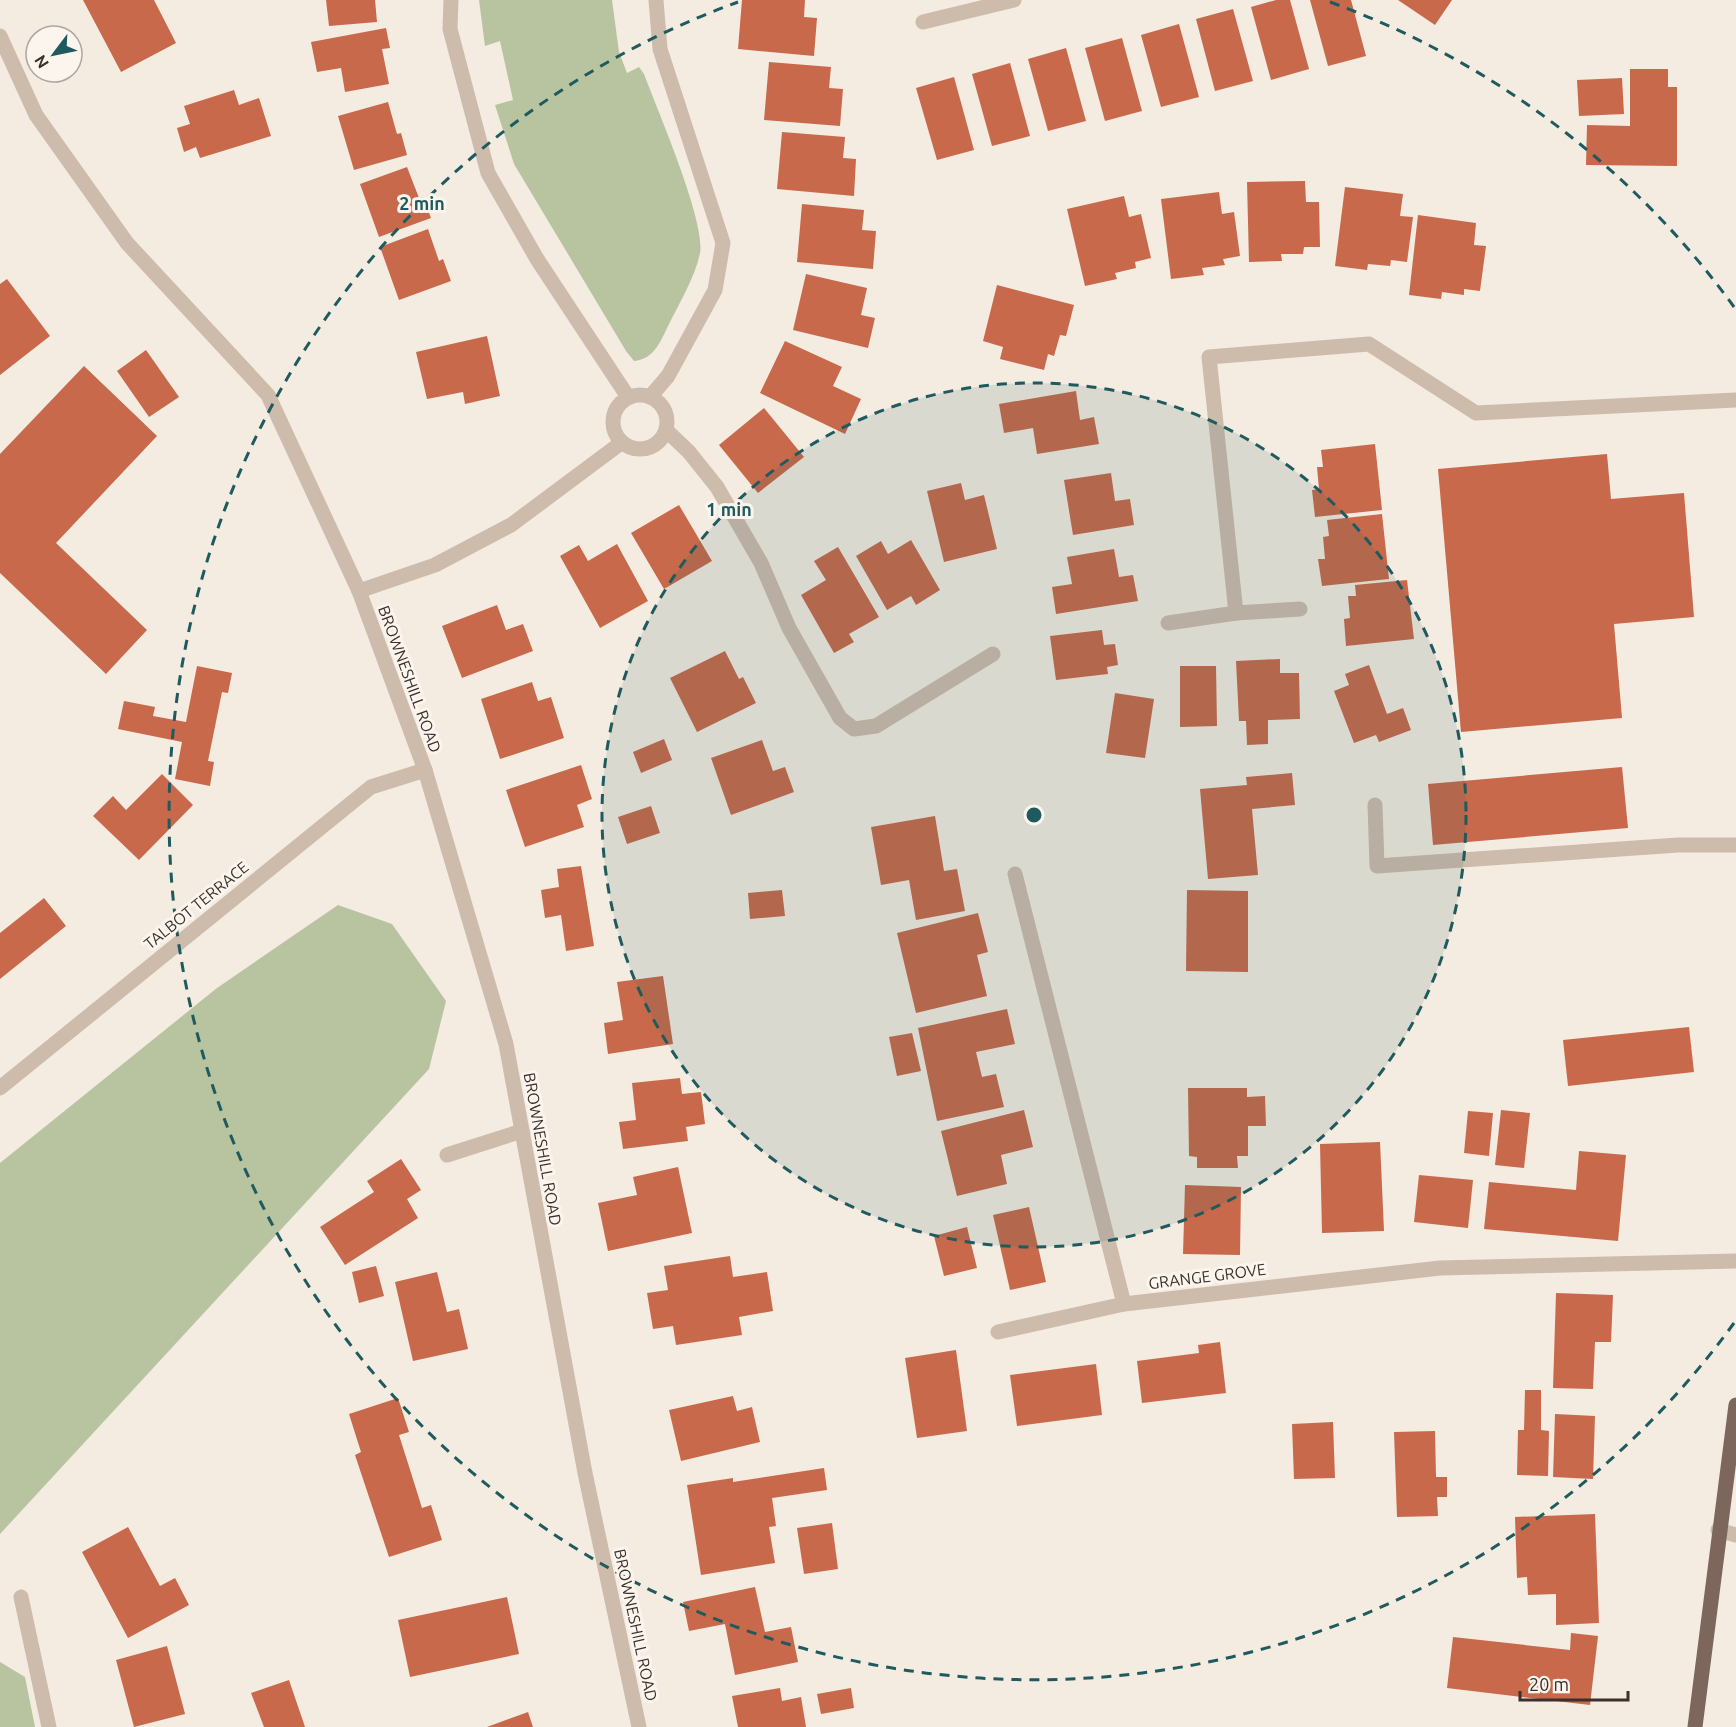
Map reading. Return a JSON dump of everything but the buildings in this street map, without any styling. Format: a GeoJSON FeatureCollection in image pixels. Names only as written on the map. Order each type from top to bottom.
{"type":"FeatureCollection","features":[{"type":"Feature","properties":{"kind":"main road"},"geometry":{"type":"LineString","coordinates":[[1695,1727],[1718,1530],[1736,1405]]}},
{"type":"Feature","properties":{"kind":"street"},"geometry":{"type":"LineString","coordinates":[[451,0],[450,29],[488,173],[537,259],[628,397]]}},
{"type":"Feature","properties":{"kind":"street"},"geometry":{"type":"LineString","coordinates":[[650,397],[668,376],[715,290],[723,243],[660,49],[656,0]]}},
{"type":"Feature","properties":{"kind":"street"},"geometry":{"type":"LineString","coordinates":[[922,22],[1014,0]]}},
{"type":"Feature","properties":{"kind":"street","name":"BROWNESHILL ROAD"},"geometry":{"type":"LineString","coordinates":[[0,36],[36,115],[127,243],[268,395],[358,591],[425,770],[506,1044],[585,1473],[639,1727]]}},
{"type":"Feature","properties":{"kind":"street"},"geometry":{"type":"LineString","coordinates":[[1236,613],[1209,357],[1369,344],[1476,413],[1736,400]]}},
{"type":"Feature","properties":{"kind":"street"},"geometry":{"type":"LineString","coordinates":[[636,395],[650,397],[665,412],[666,430],[656,445],[648,448],[629,448],[621,443],[612,427],[612,418],[620,402],[628,397],[636,395]]}},
{"type":"Feature","properties":{"kind":"street"},"geometry":{"type":"LineString","coordinates":[[666,430],[689,452],[717,487],[761,563],[794,638],[840,718],[854,729],[876,726],[993,654]]}},
{"type":"Feature","properties":{"kind":"street"},"geometry":{"type":"LineString","coordinates":[[358,591],[435,565],[511,525],[621,443]]}},
{"type":"Feature","properties":{"kind":"street"},"geometry":{"type":"LineString","coordinates":[[1168,623],[1236,613],[1300,609]]}},
{"type":"Feature","properties":{"kind":"street","name":"TALBOT TERRACE"},"geometry":{"type":"LineString","coordinates":[[0,1088],[371,787],[425,770]]}},
{"type":"Feature","properties":{"kind":"street"},"geometry":{"type":"LineString","coordinates":[[1375,805],[1377,866],[1678,845],[1736,845]]}},
{"type":"Feature","properties":{"kind":"street"},"geometry":{"type":"LineString","coordinates":[[1015,874],[1124,1304]]}},
{"type":"Feature","properties":{"kind":"street"},"geometry":{"type":"LineString","coordinates":[[447,1155],[522,1131]]}},
{"type":"Feature","properties":{"kind":"street","name":"GRANGE GROVE"},"geometry":{"type":"LineString","coordinates":[[998,1332],[1124,1304],[1440,1268],[1736,1261]]}},
{"type":"Feature","properties":{"kind":"street"},"geometry":{"type":"LineString","coordinates":[[1718,1530],[1736,1535]]}},
{"type":"Feature","properties":{"kind":"street"},"geometry":{"type":"LineString","coordinates":[[21,1598],[49,1727]]}},
{"type":"Feature","properties":{"kind":"green space"},"geometry":{"type":"Polygon","coordinates":[[[479,0],[612,0],[619,52],[627,73],[639,67],[644,74],[688,192],[700,238],[700,253],[687,289],[656,348],[647,357],[634,361],[626,351],[514,164],[495,105],[513,100],[500,41],[485,46],[479,0]]]}},
{"type":"Feature","properties":{"kind":"green space"},"geometry":{"type":"Polygon","coordinates":[[[338,905],[392,924],[446,1001],[429,1069],[0,1534],[0,1163],[217,988],[338,905]]]}},
{"type":"Feature","properties":{"kind":"green space"},"geometry":{"type":"Polygon","coordinates":[[[0,1662],[25,1677],[35,1727],[0,1727],[0,1662]]]}}]}
